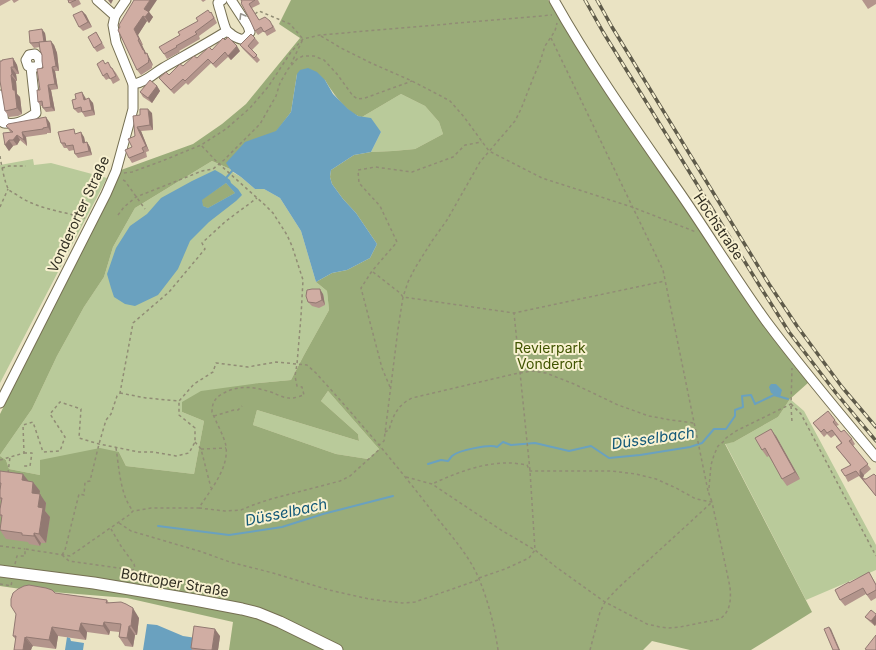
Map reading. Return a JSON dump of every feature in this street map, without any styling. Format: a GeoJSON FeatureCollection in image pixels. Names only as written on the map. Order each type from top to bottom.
{"type":"FeatureCollection","features":[{"type":"Feature","properties":{"kind":"main road","name":"Bottroper Straße"},"geometry":{"type":"LineString","coordinates":[[0,571],[109,586],[242,609],[258,613],[280,622],[337,650]]}},
{"type":"Feature","properties":{"kind":"street"},"geometry":{"type":"LineString","coordinates":[[96,0],[115,16]]}},
{"type":"Feature","properties":{"kind":"street"},"geometry":{"type":"LineString","coordinates":[[126,0],[115,16],[113,24],[116,42],[134,84],[144,82],[157,72],[227,31]]}},
{"type":"Feature","properties":{"kind":"street"},"geometry":{"type":"LineString","coordinates":[[222,0],[218,3],[227,31],[241,40],[247,37],[250,32],[231,0]]}},
{"type":"Feature","properties":{"kind":"street","name":"Hochstraße"},"geometry":{"type":"LineString","coordinates":[[554,0],[617,101],[757,308],[811,380],[876,457]]}},
{"type":"Feature","properties":{"kind":"street"},"geometry":{"type":"LineString","coordinates":[[0,95],[2,122],[17,123],[26,120],[36,113],[31,67]]}},
{"type":"Feature","properties":{"kind":"street","name":"Vonderorter Straße"},"geometry":{"type":"LineString","coordinates":[[0,403],[116,171],[133,109],[134,84]]}},
{"type":"Feature","properties":{"kind":"path"},"geometry":{"type":"LineString","coordinates":[[244,20],[259,11],[290,24],[303,39]]}},
{"type":"Feature","properties":{"kind":"path"},"geometry":{"type":"LineString","coordinates":[[116,171],[125,173],[140,170],[201,145],[226,129],[250,108],[268,88],[291,52],[303,39],[320,35],[562,14]]}},
{"type":"Feature","properties":{"kind":"path"},"geometry":{"type":"LineString","coordinates":[[379,445],[384,441],[398,329],[403,297],[408,282],[432,241],[447,220],[480,162],[515,121],[521,110],[545,46],[555,31],[562,14]]}},
{"type":"Feature","properties":{"kind":"path"},"geometry":{"type":"LineString","coordinates":[[320,35],[371,63],[412,81],[450,101],[489,151],[542,178],[632,207],[696,232]]}},
{"type":"Feature","properties":{"kind":"path"},"geometry":{"type":"LineString","coordinates":[[406,478],[432,484],[501,530],[535,550],[605,602],[647,624],[668,628],[716,620],[724,616],[729,608],[731,599],[730,587],[712,502],[708,491],[663,270],[551,38]]}},
{"type":"Feature","properties":{"kind":"path"},"geometry":{"type":"LineString","coordinates":[[118,215],[124,206],[136,197],[202,171],[213,169],[220,164],[260,124],[276,96],[280,83],[303,39]]}},
{"type":"Feature","properties":{"kind":"path"},"geometry":{"type":"LineString","coordinates":[[288,69],[297,59],[303,56],[309,55],[319,57],[328,64],[353,96],[358,99],[365,98],[412,81]]}},
{"type":"Feature","properties":{"kind":"path"},"geometry":{"type":"LineString","coordinates":[[390,388],[382,368],[361,288],[372,271],[397,242],[380,206],[359,183],[358,170],[375,167],[412,172],[453,157],[465,145],[482,142]]}},
{"type":"Feature","properties":{"kind":"path"},"geometry":{"type":"LineString","coordinates":[[199,508],[223,467],[226,456],[226,448],[212,412],[214,402],[221,394],[235,388],[245,387],[256,388],[288,398],[304,395],[302,387],[297,386],[295,376],[302,298],[302,280],[292,246],[287,235],[273,214],[201,145]]}},
{"type":"Feature","properties":{"kind":"path"},"geometry":{"type":"LineString","coordinates":[[0,156],[8,189],[26,201],[54,211],[92,221]]}},
{"type":"Feature","properties":{"kind":"path"},"geometry":{"type":"LineString","coordinates":[[2,168],[9,166],[26,166]]}},
{"type":"Feature","properties":{"kind":"path"},"geometry":{"type":"LineString","coordinates":[[123,180],[145,210]]}},
{"type":"Feature","properties":{"kind":"path"},"geometry":{"type":"LineString","coordinates":[[0,206],[8,189]]}},
{"type":"Feature","properties":{"kind":"path"},"geometry":{"type":"LineString","coordinates":[[62,555],[65,550],[79,494],[84,495],[85,482],[90,481],[106,420],[111,414],[117,396],[120,393],[133,323],[169,292],[190,268],[205,249],[202,243],[226,221],[257,198]]}},
{"type":"Feature","properties":{"kind":"path"},"geometry":{"type":"LineString","coordinates":[[372,271],[403,297],[514,313],[665,281]]}},
{"type":"Feature","properties":{"kind":"path"},"geometry":{"type":"LineString","coordinates":[[119,523],[124,528],[131,531],[199,551],[230,562],[329,590],[369,599],[402,603],[415,602],[505,569],[529,558],[535,550],[530,470],[514,313]]}},
{"type":"Feature","properties":{"kind":"path"},"geometry":{"type":"LineString","coordinates":[[792,422],[791,404],[793,356]]}},
{"type":"Feature","properties":{"kind":"path"},"geometry":{"type":"LineString","coordinates":[[24,453],[23,425],[33,422],[43,452],[60,452],[65,437],[50,414],[60,402],[81,409],[79,438],[99,444],[139,452],[153,452],[176,456],[190,453],[195,442],[195,428],[179,415],[179,401],[194,384],[213,372],[216,363],[248,367],[276,362],[307,365],[348,408],[406,478],[463,551],[479,579],[497,641],[498,650]]}},
{"type":"Feature","properties":{"kind":"path"},"geometry":{"type":"LineString","coordinates":[[385,432],[389,430],[391,421],[398,408],[404,402],[412,398],[520,373],[532,372],[546,373],[574,384],[618,405],[649,416],[694,423]]}},
{"type":"Feature","properties":{"kind":"path"},"geometry":{"type":"LineString","coordinates":[[120,393],[146,398],[179,401]]}},
{"type":"Feature","properties":{"kind":"path"},"geometry":{"type":"LineString","coordinates":[[708,491],[711,465],[718,446],[736,430],[791,404]]}},
{"type":"Feature","properties":{"kind":"path"},"geometry":{"type":"LineString","coordinates":[[791,404],[801,414],[842,489],[876,556]]}},
{"type":"Feature","properties":{"kind":"path"},"geometry":{"type":"LineString","coordinates":[[214,416],[238,410],[242,406]]}},
{"type":"Feature","properties":{"kind":"path"},"geometry":{"type":"LineString","coordinates":[[195,442],[201,449],[211,488]]}},
{"type":"Feature","properties":{"kind":"path"},"geometry":{"type":"LineString","coordinates":[[116,447],[121,481],[126,498],[133,511]]}},
{"type":"Feature","properties":{"kind":"path"},"geometry":{"type":"LineString","coordinates":[[201,449],[226,448]]}},
{"type":"Feature","properties":{"kind":"path"},"geometry":{"type":"LineString","coordinates":[[0,546],[70,556],[119,523],[133,511],[151,508],[199,508],[225,511],[241,510],[271,499],[340,482],[350,476],[381,448]]}},
{"type":"Feature","properties":{"kind":"path"},"geometry":{"type":"LineString","coordinates":[[0,460],[10,456],[32,453],[30,466],[24,466]]}},
{"type":"Feature","properties":{"kind":"path"},"geometry":{"type":"LineString","coordinates":[[7,478],[10,456]]}},
{"type":"Feature","properties":{"kind":"path"},"geometry":{"type":"LineString","coordinates":[[432,484],[457,473],[492,464],[510,463],[527,465],[530,470]]}},
{"type":"Feature","properties":{"kind":"path"},"geometry":{"type":"LineString","coordinates":[[530,470],[612,471],[636,474],[656,479],[696,499],[712,502]]}},
{"type":"Feature","properties":{"kind":"path"},"geometry":{"type":"LineString","coordinates":[[590,650],[600,612],[605,602],[618,588],[712,502]]}},
{"type":"Feature","properties":{"kind":"path"},"geometry":{"type":"LineString","coordinates":[[62,555],[69,562],[133,570],[135,568],[134,564],[110,528]]}},
{"type":"Feature","properties":{"kind":"path"},"geometry":{"type":"LineString","coordinates":[[16,561],[17,556],[25,556],[25,549]]}},
{"type":"Feature","properties":{"kind":"path"},"geometry":{"type":"LineString","coordinates":[[0,584],[11,586]]}},
{"type":"Feature","properties":{"kind":"green space","name":"Revierpark Vonderort"},"geometry":{"type":"Polygon","coordinates":[[[291,0],[548,0],[591,70],[791,362],[809,382],[790,399],[778,417],[734,442],[725,444],[812,612],[751,650],[690,650],[652,641],[643,650],[229,650],[233,622],[127,598],[28,590],[0,586],[0,456],[6,460],[9,469],[40,475],[40,460],[100,448],[119,452],[126,466],[194,474],[204,421],[182,412],[182,402],[201,391],[291,380],[329,310],[327,291],[316,282],[332,273],[347,270],[370,258],[377,244],[356,213],[332,184],[330,177],[331,170],[354,155],[371,152],[415,149],[443,134],[439,122],[425,106],[401,94],[362,117],[346,108],[325,80],[297,74],[291,112],[276,132],[229,166],[230,169],[212,161],[135,208],[113,247],[104,277],[84,307],[57,356],[32,409],[0,455],[0,414],[121,170],[193,144],[222,124],[246,104],[300,38],[279,24],[291,0]],[[328,391],[321,401],[358,434],[359,441],[257,410],[253,425],[336,454],[368,459],[379,449],[328,391]]]}},
{"type":"Feature","properties":{"kind":"green space"},"geometry":{"type":"Polygon","coordinates":[[[401,94],[425,106],[439,122],[443,134],[415,149],[371,152],[381,132],[362,117],[401,94]]]}},
{"type":"Feature","properties":{"kind":"green space"},"geometry":{"type":"Polygon","coordinates":[[[33,159],[34,165],[51,163],[107,178],[0,383],[0,165],[33,159]]]}},
{"type":"Feature","properties":{"kind":"green space"},"geometry":{"type":"Polygon","coordinates":[[[212,161],[230,169],[255,189],[264,189],[280,198],[301,231],[316,282],[327,291],[329,310],[291,380],[259,383],[182,412],[204,421],[194,474],[126,466],[119,452],[40,475],[9,469],[6,460],[0,455],[32,409],[57,356],[84,307],[104,277],[113,247],[135,208],[212,161]]]}},
{"type":"Feature","properties":{"kind":"green space"},"geometry":{"type":"Polygon","coordinates":[[[226,183],[235,193],[208,208],[203,206],[201,200],[226,183]]]}},
{"type":"Feature","properties":{"kind":"green space"},"geometry":{"type":"Polygon","coordinates":[[[328,391],[379,449],[368,459],[336,454],[253,425],[257,410],[359,441],[358,434],[321,401],[328,391]]]}},
{"type":"Feature","properties":{"kind":"green space"},"geometry":{"type":"Polygon","coordinates":[[[790,399],[804,411],[876,545],[876,570],[806,600],[725,443],[734,442],[778,417],[790,399]]]}},
{"type":"Feature","properties":{"kind":"water"},"geometry":{"type":"Polygon","coordinates":[[[308,68],[317,72],[325,80],[333,94],[348,109],[358,116],[371,118],[381,132],[371,152],[354,155],[331,170],[330,177],[332,184],[356,213],[377,244],[370,258],[347,270],[332,273],[316,282],[301,231],[280,198],[264,189],[255,189],[232,171],[226,163],[245,142],[276,131],[291,112],[297,74],[300,70],[308,68]]]}},
{"type":"Feature","properties":{"kind":"water"},"geometry":{"type":"Polygon","coordinates":[[[215,170],[230,180],[242,195],[209,222],[190,241],[178,269],[158,295],[135,306],[125,304],[114,297],[107,274],[116,248],[130,226],[147,214],[161,198],[215,170]],[[226,183],[202,200],[203,206],[208,208],[235,193],[226,183]]]}},
{"type":"Feature","properties":{"kind":"water"},"geometry":{"type":"Polygon","coordinates":[[[771,384],[776,384],[782,390],[780,397],[771,393],[769,387],[771,384]]]}},
{"type":"Feature","properties":{"kind":"water"},"geometry":{"type":"Polygon","coordinates":[[[147,624],[157,625],[183,636],[196,638],[194,650],[143,650],[147,624]]]}},
{"type":"Feature","properties":{"kind":"water"},"geometry":{"type":"Polygon","coordinates":[[[67,637],[70,638],[71,641],[84,643],[83,650],[65,650],[67,637]]]}},
{"type":"Feature","properties":{"kind":"building"},"geometry":{"type":"Polygon","coordinates":[[[68,0],[76,0],[69,3],[68,0]]]}},
{"type":"Feature","properties":{"kind":"building"},"geometry":{"type":"Polygon","coordinates":[[[134,0],[150,0],[144,9],[149,12],[145,17],[143,16],[134,29],[145,54],[147,53],[149,60],[149,62],[137,70],[118,30],[120,27],[119,25],[134,0]]]}},
{"type":"Feature","properties":{"kind":"building"},"geometry":{"type":"Polygon","coordinates":[[[241,0],[255,0],[249,4],[259,20],[265,17],[270,21],[273,27],[264,32],[261,27],[255,31],[241,3],[241,0]]]}},
{"type":"Feature","properties":{"kind":"building"},"geometry":{"type":"Polygon","coordinates":[[[208,10],[214,18],[195,32],[197,34],[164,54],[159,47],[180,35],[178,32],[198,21],[196,18],[208,10]]]}},
{"type":"Feature","properties":{"kind":"building"},"geometry":{"type":"Polygon","coordinates":[[[82,11],[88,22],[79,27],[73,15],[82,11]]]}},
{"type":"Feature","properties":{"kind":"building"},"geometry":{"type":"Polygon","coordinates":[[[42,29],[44,42],[30,43],[29,31],[42,29]]]}},
{"type":"Feature","properties":{"kind":"building"},"geometry":{"type":"Polygon","coordinates":[[[96,32],[102,43],[94,48],[88,37],[96,32]]]}},
{"type":"Feature","properties":{"kind":"building"},"geometry":{"type":"Polygon","coordinates":[[[251,34],[255,38],[248,46],[257,55],[254,58],[240,45],[251,34]]]}},
{"type":"Feature","properties":{"kind":"building"},"geometry":{"type":"Polygon","coordinates":[[[228,37],[237,46],[228,56],[225,52],[213,64],[208,59],[185,81],[183,79],[171,90],[159,78],[166,72],[169,75],[180,64],[183,66],[194,56],[197,58],[209,47],[212,50],[223,38],[225,40],[228,37]]]}},
{"type":"Feature","properties":{"kind":"building"},"geometry":{"type":"Polygon","coordinates":[[[51,41],[56,66],[52,67],[55,84],[48,85],[51,107],[43,108],[42,101],[38,102],[37,90],[40,90],[37,69],[43,68],[39,42],[51,41]]]}},
{"type":"Feature","properties":{"kind":"building"},"geometry":{"type":"Polygon","coordinates":[[[13,58],[14,67],[11,67],[11,75],[13,90],[15,90],[17,108],[5,111],[0,81],[0,61],[13,58]]]}},
{"type":"Feature","properties":{"kind":"building"},"geometry":{"type":"Polygon","coordinates":[[[103,60],[105,64],[108,62],[116,76],[110,79],[107,73],[103,76],[97,64],[103,60]]]}},
{"type":"Feature","properties":{"kind":"building"},"geometry":{"type":"Polygon","coordinates":[[[150,80],[157,86],[148,98],[140,92],[150,80]]]}},
{"type":"Feature","properties":{"kind":"building"},"geometry":{"type":"Polygon","coordinates":[[[82,92],[84,100],[89,98],[92,110],[82,112],[81,107],[74,109],[72,100],[76,99],[75,94],[82,92]]]}},
{"type":"Feature","properties":{"kind":"building"},"geometry":{"type":"Polygon","coordinates":[[[140,109],[148,109],[150,125],[137,127],[146,146],[142,148],[144,152],[129,158],[125,150],[132,147],[128,139],[135,136],[133,116],[140,115],[140,109]]]}},
{"type":"Feature","properties":{"kind":"building"},"geometry":{"type":"Polygon","coordinates":[[[46,117],[48,127],[22,132],[24,140],[17,135],[13,140],[9,140],[5,145],[3,133],[13,132],[6,126],[8,124],[46,117]]]}},
{"type":"Feature","properties":{"kind":"building"},"geometry":{"type":"Polygon","coordinates":[[[74,129],[75,134],[81,132],[83,143],[87,142],[89,151],[75,154],[73,145],[66,146],[65,143],[61,143],[58,132],[74,129]]]}},
{"type":"Feature","properties":{"kind":"building"},"geometry":{"type":"Polygon","coordinates":[[[320,289],[322,300],[316,303],[308,302],[306,296],[307,290],[320,289]]]}},
{"type":"Feature","properties":{"kind":"building"},"geometry":{"type":"Polygon","coordinates":[[[828,411],[835,420],[833,422],[841,432],[844,430],[852,439],[849,441],[868,464],[860,470],[861,477],[866,479],[874,474],[876,476],[876,496],[856,471],[845,476],[841,470],[851,465],[836,447],[842,443],[832,430],[827,433],[824,429],[821,432],[813,423],[828,411]]]}},
{"type":"Feature","properties":{"kind":"building"},"geometry":{"type":"Polygon","coordinates":[[[771,429],[795,472],[782,479],[765,448],[762,450],[755,438],[771,429]]]}},
{"type":"Feature","properties":{"kind":"building"},"geometry":{"type":"Polygon","coordinates":[[[0,471],[23,474],[22,480],[33,482],[32,493],[40,494],[38,507],[43,508],[39,534],[34,533],[34,536],[22,535],[22,533],[0,530],[2,515],[0,515],[0,509],[2,498],[0,498],[0,471]]]}},
{"type":"Feature","properties":{"kind":"building"},"geometry":{"type":"Polygon","coordinates":[[[869,572],[876,585],[876,590],[867,595],[863,588],[840,600],[835,590],[869,572]]]}},
{"type":"Feature","properties":{"kind":"building"},"geometry":{"type":"Polygon","coordinates":[[[29,585],[46,588],[55,593],[107,600],[106,603],[121,602],[126,604],[133,608],[131,626],[129,626],[127,638],[119,637],[121,624],[104,622],[103,626],[81,623],[79,631],[52,627],[49,640],[25,637],[23,650],[14,650],[16,636],[13,636],[16,614],[11,606],[11,599],[13,593],[18,589],[29,585]]]}},
{"type":"Feature","properties":{"kind":"building"},"geometry":{"type":"Polygon","coordinates":[[[871,610],[876,615],[871,621],[865,617],[871,610]]]}},
{"type":"Feature","properties":{"kind":"building"},"geometry":{"type":"Polygon","coordinates":[[[194,626],[215,629],[212,650],[191,648],[194,626]]]}},
{"type":"Feature","properties":{"kind":"building"},"geometry":{"type":"Polygon","coordinates":[[[829,627],[839,650],[833,650],[824,629],[829,627]]]}},
{"type":"Feature","properties":{"kind":"building"},"geometry":{"type":"Polygon","coordinates":[[[876,635],[876,650],[865,649],[876,635]]]}},
{"type":"Feature","properties":{"kind":"waterway"},"geometry":{"type":"LineString","coordinates":[[226,178],[232,171]]}},
{"type":"Feature","properties":{"kind":"waterway","name":"Düsselbach"},"geometry":{"type":"LineString","coordinates":[[428,464],[441,460],[448,461],[452,456],[467,450],[488,446],[497,447],[503,442],[511,445],[535,443],[569,451],[591,446],[609,458],[690,447],[702,443],[714,429],[726,429],[735,416],[735,410],[743,407],[742,396],[751,395],[755,404],[774,395],[788,399]]}},
{"type":"Feature","properties":{"kind":"waterway","name":"Düsselbach"},"geometry":{"type":"LineString","coordinates":[[158,526],[229,535],[282,527],[323,514],[393,496]]}},
{"type":"Feature","properties":{"kind":"railway"},"geometry":{"type":"LineString","coordinates":[[585,0],[603,32],[789,332],[836,393],[876,441]]}},
{"type":"Feature","properties":{"kind":"railway"},"geometry":{"type":"LineString","coordinates":[[597,0],[769,284],[797,326],[842,387],[876,427]]}}]}
